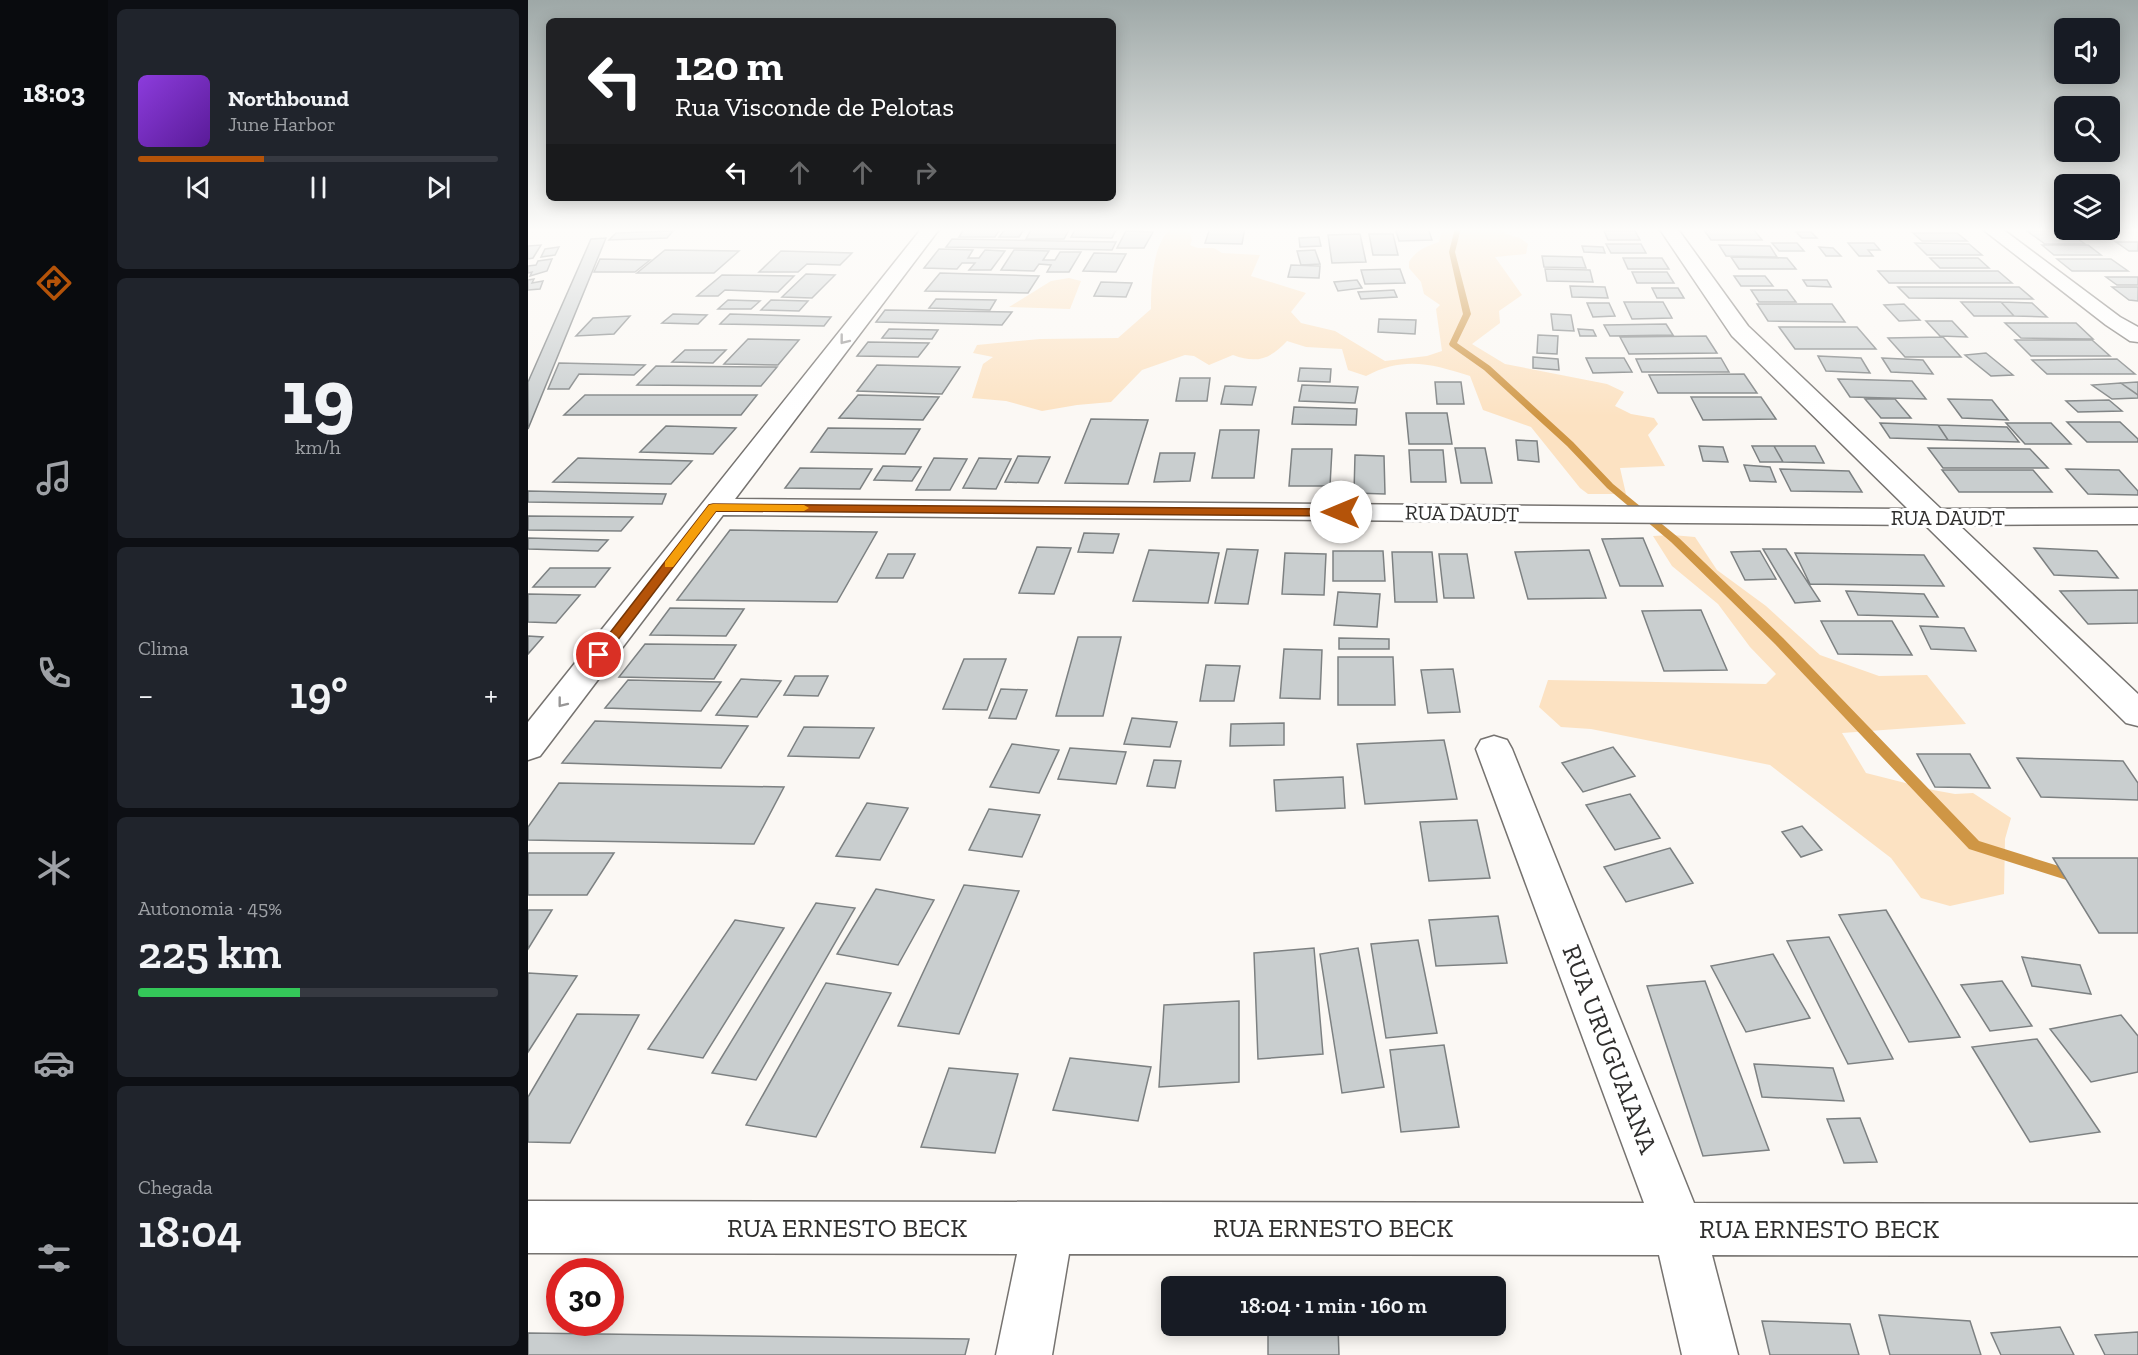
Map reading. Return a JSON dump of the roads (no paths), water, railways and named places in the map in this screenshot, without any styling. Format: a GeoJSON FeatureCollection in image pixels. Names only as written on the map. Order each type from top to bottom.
{"type":"FeatureCollection","features":[{"type":"Feature","properties":{"kind":"street"},"geometry":{"type":"LineString","coordinates":[[528,747],[882,291]]}},
{"type":"Feature","properties":{"kind":"street"},"geometry":{"type":"LineString","coordinates":[[1712,291],[1740,331],[2138,714]]}},
{"type":"Feature","properties":{"kind":"street"},"geometry":{"type":"LineString","coordinates":[[2074,291],[2113,321],[2138,336]]}},
{"type":"Feature","properties":{"kind":"street","name":"RUA DAUDT"},"geometry":{"type":"LineString","coordinates":[[713,507],[1933,517],[2138,516]]}},
{"type":"Feature","properties":{"kind":"street","name":"RUA URUGUAIANA"},"geometry":{"type":"LineString","coordinates":[[1494,749],[1679,1229],[1710,1355]]}},
{"type":"Feature","properties":{"kind":"street","name":"RUA ERNESTO BECK"},"geometry":{"type":"LineString","coordinates":[[528,1227],[2138,1230]]}},
{"type":"Feature","properties":{"kind":"street"},"geometry":{"type":"LineString","coordinates":[[1024,1355],[1048,1228]]}},
{"type":"Feature","properties":{"kind":"waterway"},"geometry":{"type":"LineString","coordinates":[[1461,291],[1467,314],[1453,344],[1487,368],[1570,444],[1610,486],[1675,540],[1779,641],[1974,845],[2076,877]]}}]}
